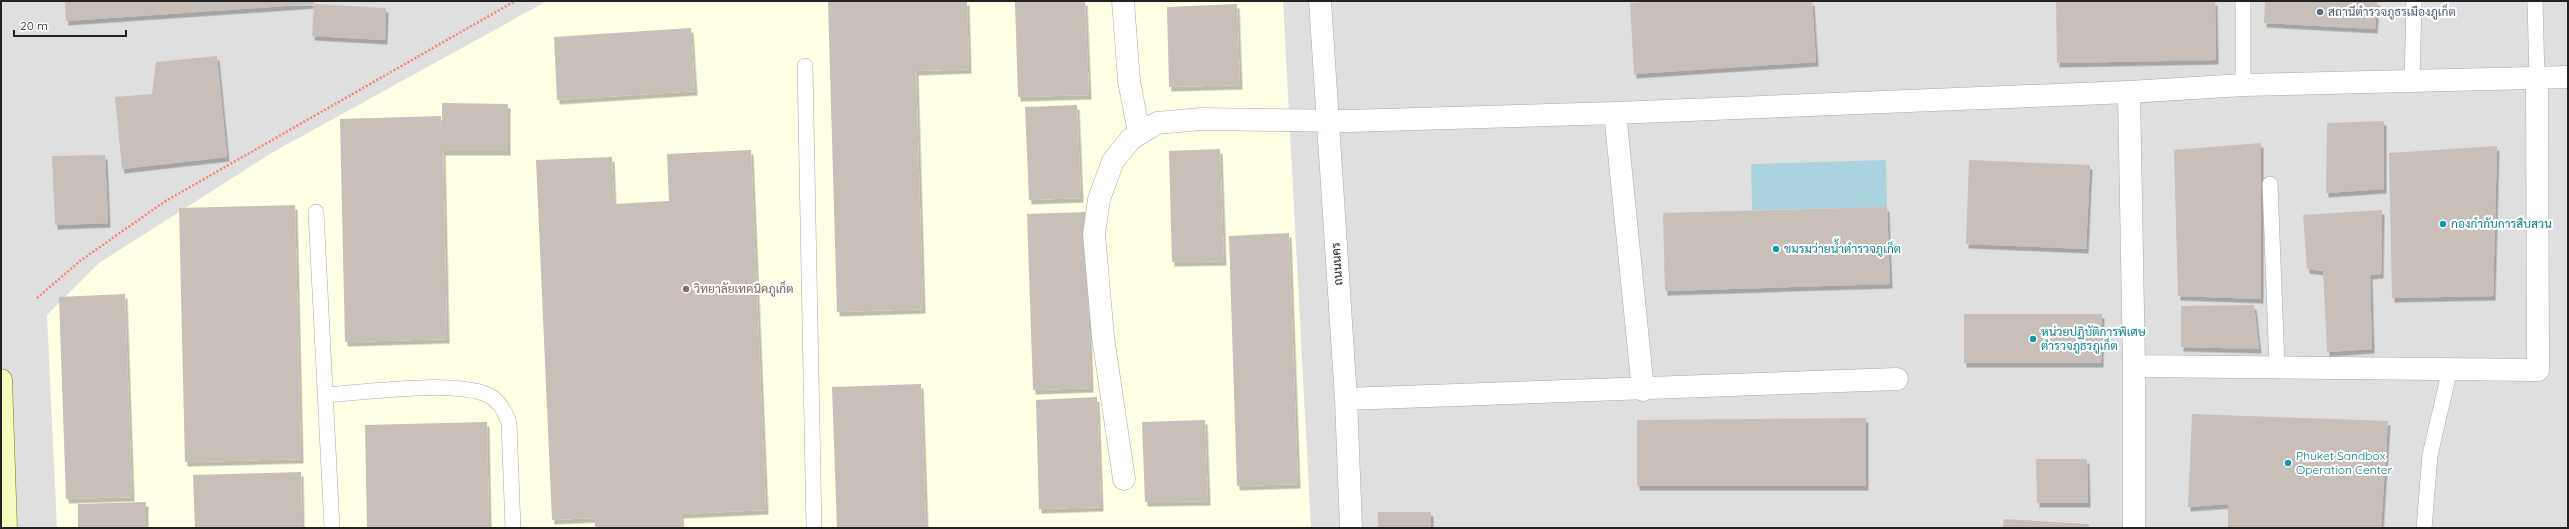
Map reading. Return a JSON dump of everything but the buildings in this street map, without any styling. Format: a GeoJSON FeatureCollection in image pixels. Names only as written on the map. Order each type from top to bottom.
{"type":"FeatureCollection","features":[{"type":"Feature","properties":{"kind":"street"},"geometry":{"type":"LineString","coordinates":[[1123,1],[1129,80],[1139,133]]}},
{"type":"Feature","properties":{"kind":"street","name":"ถนนนคร"},"geometry":{"type":"LineString","coordinates":[[1320,1],[1346,399],[1351,528]]}},
{"type":"Feature","properties":{"kind":"street"},"geometry":{"type":"LineString","coordinates":[[1124,479],[1103,337],[1094,234],[1099,199],[1113,161],[1131,139],[1157,123],[1201,119],[1328,121],[1615,113],[2130,92],[2243,85],[2568,77]]}},
{"type":"Feature","properties":{"kind":"street"},"geometry":{"type":"LineString","coordinates":[[2134,366],[2538,370],[2537,78]]}},
{"type":"Feature","properties":{"kind":"street"},"geometry":{"type":"LineString","coordinates":[[2130,92],[2134,366],[2134,528]]}},
{"type":"Feature","properties":{"kind":"street"},"geometry":{"type":"LineString","coordinates":[[1615,113],[1643,390]]}},
{"type":"Feature","properties":{"kind":"street"},"geometry":{"type":"LineString","coordinates":[[1346,399],[1643,390],[1897,379]]}},
{"type":"Feature","properties":{"kind":"street"},"geometry":{"type":"LineString","coordinates":[[1,380],[6,528]]}},
{"type":"Feature","properties":{"kind":"lane"},"geometry":{"type":"LineString","coordinates":[[2243,1],[2243,85]]}},
{"type":"Feature","properties":{"kind":"lane"},"geometry":{"type":"LineString","coordinates":[[2412,82],[2414,1]]}},
{"type":"Feature","properties":{"kind":"lane"},"geometry":{"type":"LineString","coordinates":[[2535,1],[2537,78]]}},
{"type":"Feature","properties":{"kind":"lane"},"geometry":{"type":"LineString","coordinates":[[805,66],[814,528]]}},
{"type":"Feature","properties":{"kind":"lane"},"geometry":{"type":"LineString","coordinates":[[2270,184],[2277,367]]}},
{"type":"Feature","properties":{"kind":"lane"},"geometry":{"type":"LineString","coordinates":[[316,212],[332,528]]}},
{"type":"Feature","properties":{"kind":"lane"},"geometry":{"type":"LineString","coordinates":[[2424,528],[2430,455],[2450,369]]}},
{"type":"Feature","properties":{"kind":"lane"},"geometry":{"type":"LineString","coordinates":[[326,394],[457,387],[488,395],[504,408],[510,423],[513,528]]}},
{"type":"Feature","properties":{"kind":"path"},"geometry":{"type":"LineString","coordinates":[[37,298],[80,261],[164,202],[515,1]]}},
{"type":"Feature","properties":{"kind":"shaded area"},"geometry":{"type":"Polygon","coordinates":[[[1,1],[2568,1],[2568,528],[1,528],[1,1]]]}},
{"type":"Feature","properties":{"kind":"shaded area","name":"วิทยาลัยเทคนิคภูเก็ต"},"geometry":{"type":"Polygon","coordinates":[[[547,1],[1283,1],[1311,528],[57,528],[47,315],[99,263],[275,151],[547,1]]]}},
{"type":"Feature","properties":{"kind":"water"},"geometry":{"type":"Polygon","coordinates":[[[1886,160],[1887,207],[1752,210],[1751,164],[1886,160]]]}},
{"type":"Feature","properties":{"kind":"place","name":"สถานีตำรวจภูธรเมืองภูเก็ต"},"geometry":{"type":"Point","coordinates":[2320,12]}},
{"type":"Feature","properties":{"kind":"place","name":"กองกำกับการสืบสวน"},"geometry":{"type":"Point","coordinates":[2443,224]}},
{"type":"Feature","properties":{"kind":"place","name":"ชมรมว่ายน้ำตำรวจภูเก็ต"},"geometry":{"type":"Point","coordinates":[1776,249]}},
{"type":"Feature","properties":{"kind":"place","name":"วิทยาลัยเทคนิคภูเก็ต"},"geometry":{"type":"Point","coordinates":[686,289]}},
{"type":"Feature","properties":{"kind":"place","name":"หน่วยปฏิบัติการพิเศษ ตำรวจภูธรภูเก็ต"},"geometry":{"type":"Point","coordinates":[2033,339]}},
{"type":"Feature","properties":{"kind":"place","name":"Phuket Sandbox Operation Center"},"geometry":{"type":"Point","coordinates":[2288,463]}}]}
